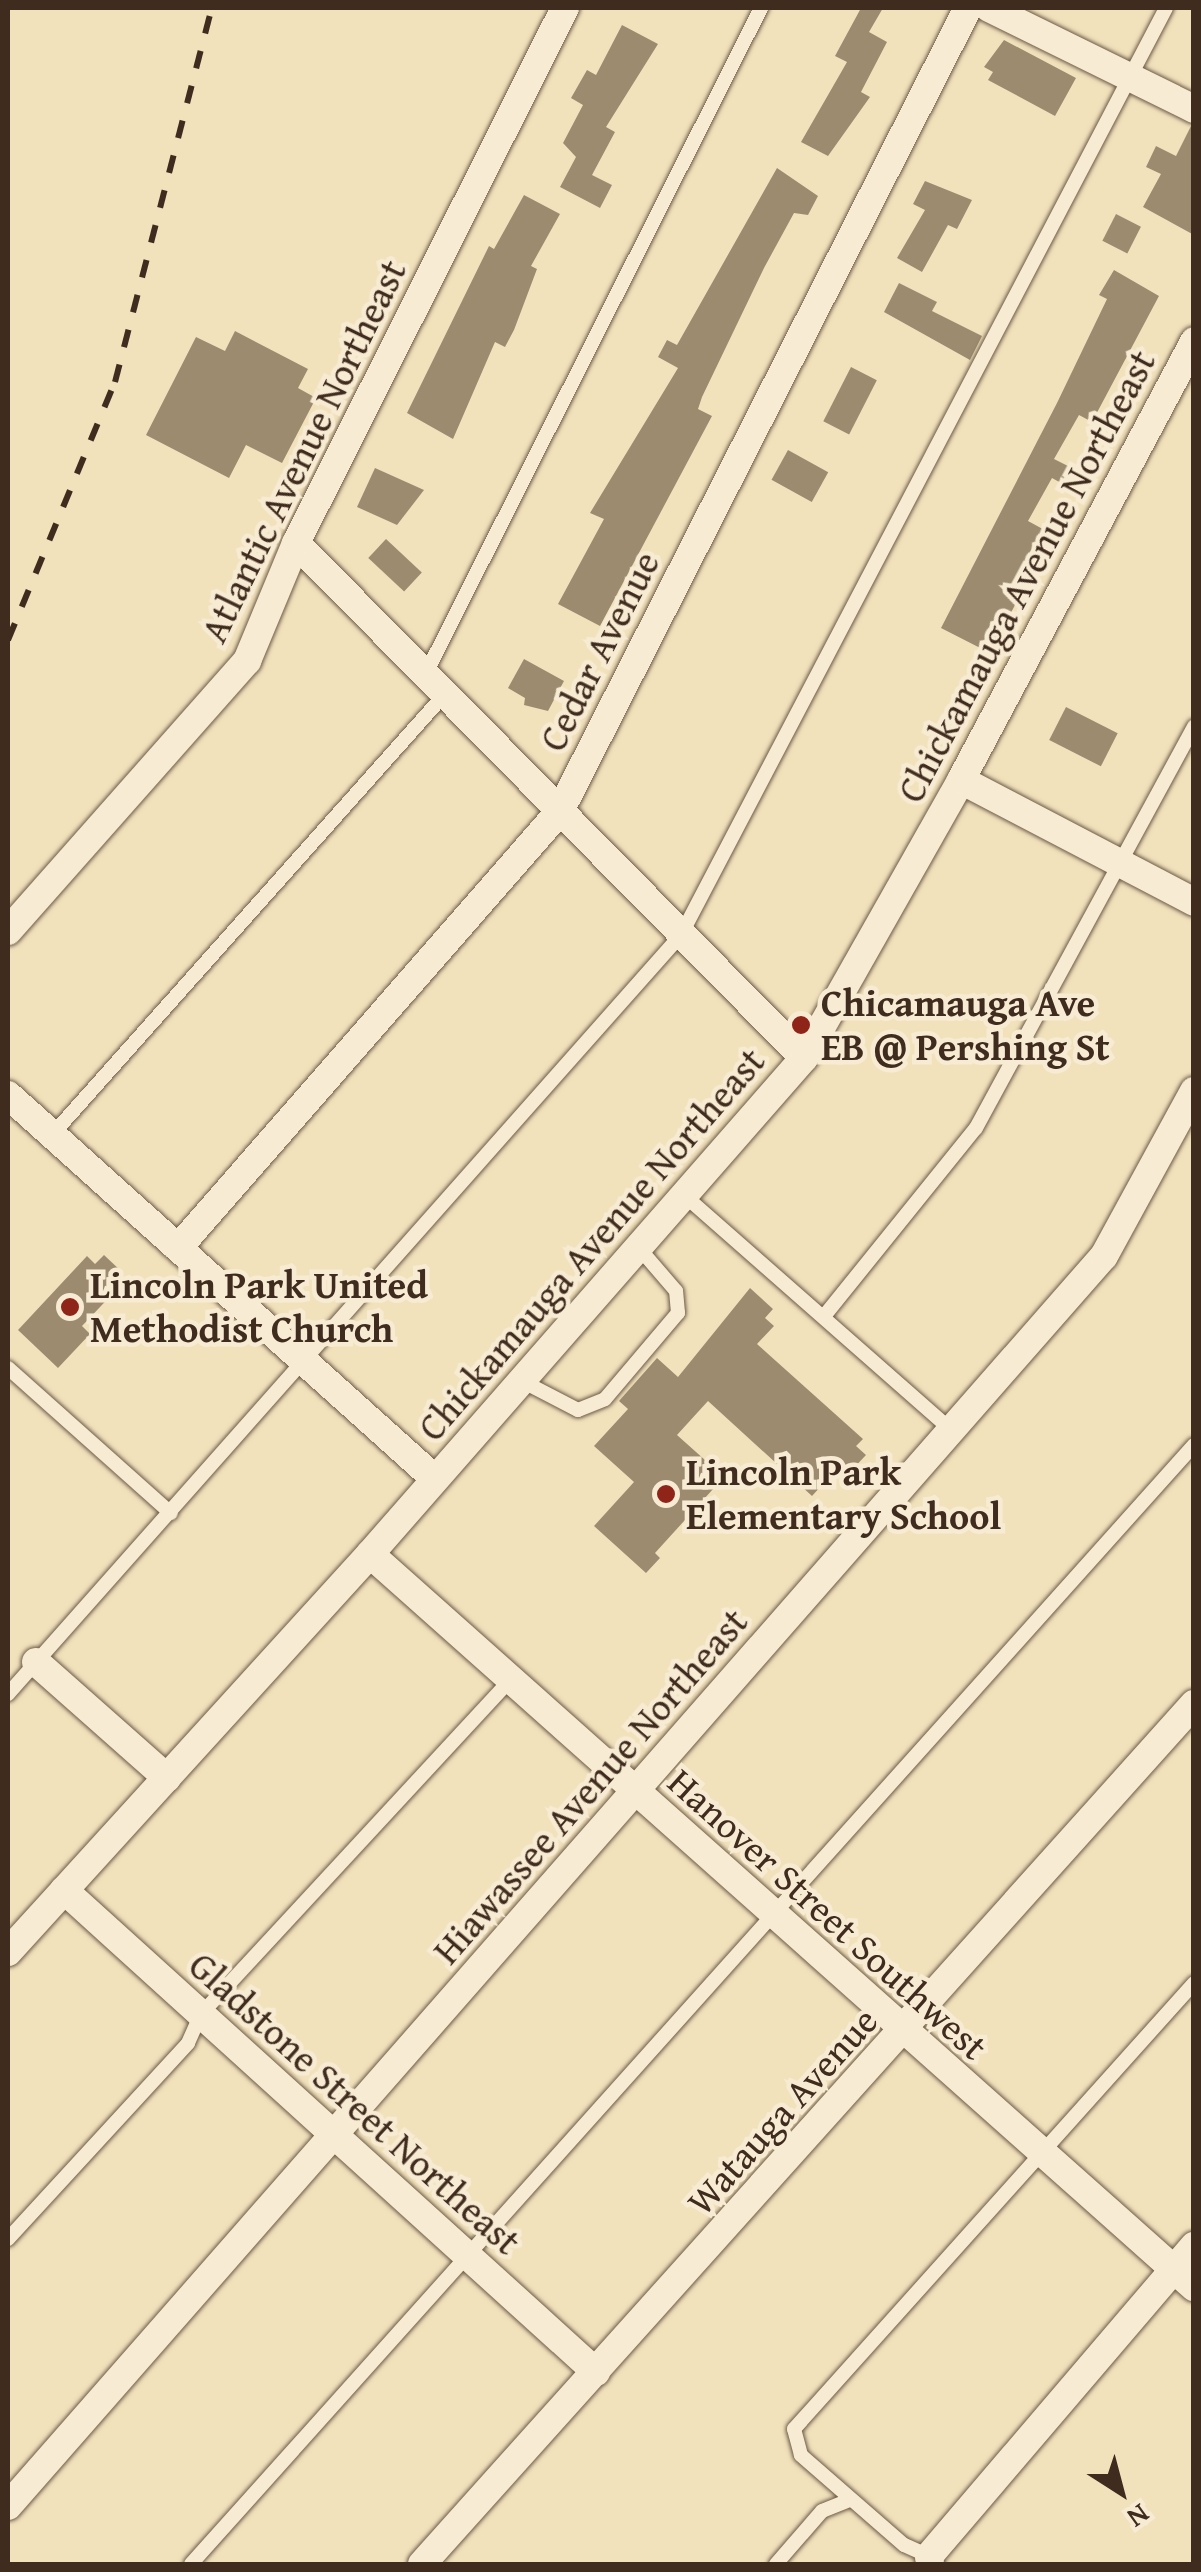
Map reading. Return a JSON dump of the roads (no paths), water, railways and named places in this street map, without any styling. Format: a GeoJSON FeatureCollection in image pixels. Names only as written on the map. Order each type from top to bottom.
{"type":"FeatureCollection","features":[{"type":"Feature","properties":{"kind":"street","name":"Atlantic Avenue Northeast"},"geometry":{"type":"LineString","coordinates":[[8,931],[247,662],[296,543],[565,8]]}},
{"type":"Feature","properties":{"kind":"street","name":"Cedar Avenue"},"geometry":{"type":"LineString","coordinates":[[178,1248],[560,810],[968,8]]}},
{"type":"Feature","properties":{"kind":"street"},"geometry":{"type":"LineString","coordinates":[[990,8],[1194,109]]}},
{"type":"Feature","properties":{"kind":"street","name":"Chickamauga Avenue Northeast"},"geometry":{"type":"LineString","coordinates":[[8,1952],[370,1554],[804,1058],[962,780],[1194,340]]}},
{"type":"Feature","properties":{"kind":"street"},"geometry":{"type":"LineString","coordinates":[[296,543],[804,1058]]}},
{"type":"Feature","properties":{"kind":"street"},"geometry":{"type":"LineString","coordinates":[[962,780],[1194,902]]}},
{"type":"Feature","properties":{"kind":"street","name":"Hiawassee Avenue Northeast"},"geometry":{"type":"LineString","coordinates":[[8,2506],[1104,1256],[1194,1091]]}},
{"type":"Feature","properties":{"kind":"street"},"geometry":{"type":"LineString","coordinates":[[8,1095],[435,1479]]}},
{"type":"Feature","properties":{"kind":"street","name":"Hanover Street Southwest"},"geometry":{"type":"LineString","coordinates":[[370,1554],[1183,2278]]}},
{"type":"Feature","properties":{"kind":"street"},"geometry":{"type":"LineString","coordinates":[[36,1662],[167,1778]]}},
{"type":"Feature","properties":{"kind":"street","name":"Watauga Avenue"},"geometry":{"type":"LineString","coordinates":[[422,2564],[904,2032],[1194,1704]]}},
{"type":"Feature","properties":{"kind":"street","name":"Gladstone Street Northeast"},"geometry":{"type":"LineString","coordinates":[[64,1890],[596,2372]]}},
{"type":"Feature","properties":{"kind":"street"},"geometry":{"type":"LineString","coordinates":[[929,2560],[1183,2278],[1194,2246]]}},
{"type":"Feature","properties":{"kind":"lane"},"geometry":{"type":"LineString","coordinates":[[51,1136],[435,685],[761,8]]}},
{"type":"Feature","properties":{"kind":"lane"},"geometry":{"type":"LineString","coordinates":[[8,1694],[681,936],[1166,8]]}},
{"type":"Feature","properties":{"kind":"lane"},"geometry":{"type":"LineString","coordinates":[[824,1315],[976,1128],[1194,726]]}},
{"type":"Feature","properties":{"kind":"lane"},"geometry":{"type":"LineString","coordinates":[[686,1196],[951,1430]]}},
{"type":"Feature","properties":{"kind":"lane"},"geometry":{"type":"LineString","coordinates":[[522,1381],[578,1410],[605,1399],[678,1312],[676,1290],[639,1248]]}},
{"type":"Feature","properties":{"kind":"lane"},"geometry":{"type":"LineString","coordinates":[[8,1368],[171,1512]]}},
{"type":"Feature","properties":{"kind":"lane"},"geometry":{"type":"LineString","coordinates":[[191,2564],[471,2258],[773,1913],[1194,1445]]}},
{"type":"Feature","properties":{"kind":"lane"},"geometry":{"type":"LineString","coordinates":[[8,2239],[188,2043],[201,2014],[512,1677]]}},
{"type":"Feature","properties":{"kind":"lane"},"geometry":{"type":"LineString","coordinates":[[929,2560],[904,2545],[801,2455],[794,2429],[1038,2152],[1194,1983]]}},
{"type":"Feature","properties":{"kind":"lane"},"geometry":{"type":"LineString","coordinates":[[776,2564],[822,2511],[851,2500]]}},
{"type":"Feature","properties":{"kind":"railway"},"geometry":{"type":"LineString","coordinates":[[8,640],[115,382],[212,8]]}},
{"type":"Feature","properties":{"kind":"place","name":"Chicamauga Ave EB @ Pershing St"},"geometry":{"type":"Point","coordinates":[801,1025]}},
{"type":"Feature","properties":{"kind":"place","name":"Lincoln Park United Methodist Church"},"geometry":{"type":"Point","coordinates":[70,1307]}},
{"type":"Feature","properties":{"kind":"place","name":"Lincoln Park Elementary School"},"geometry":{"type":"Point","coordinates":[666,1494]}}]}
